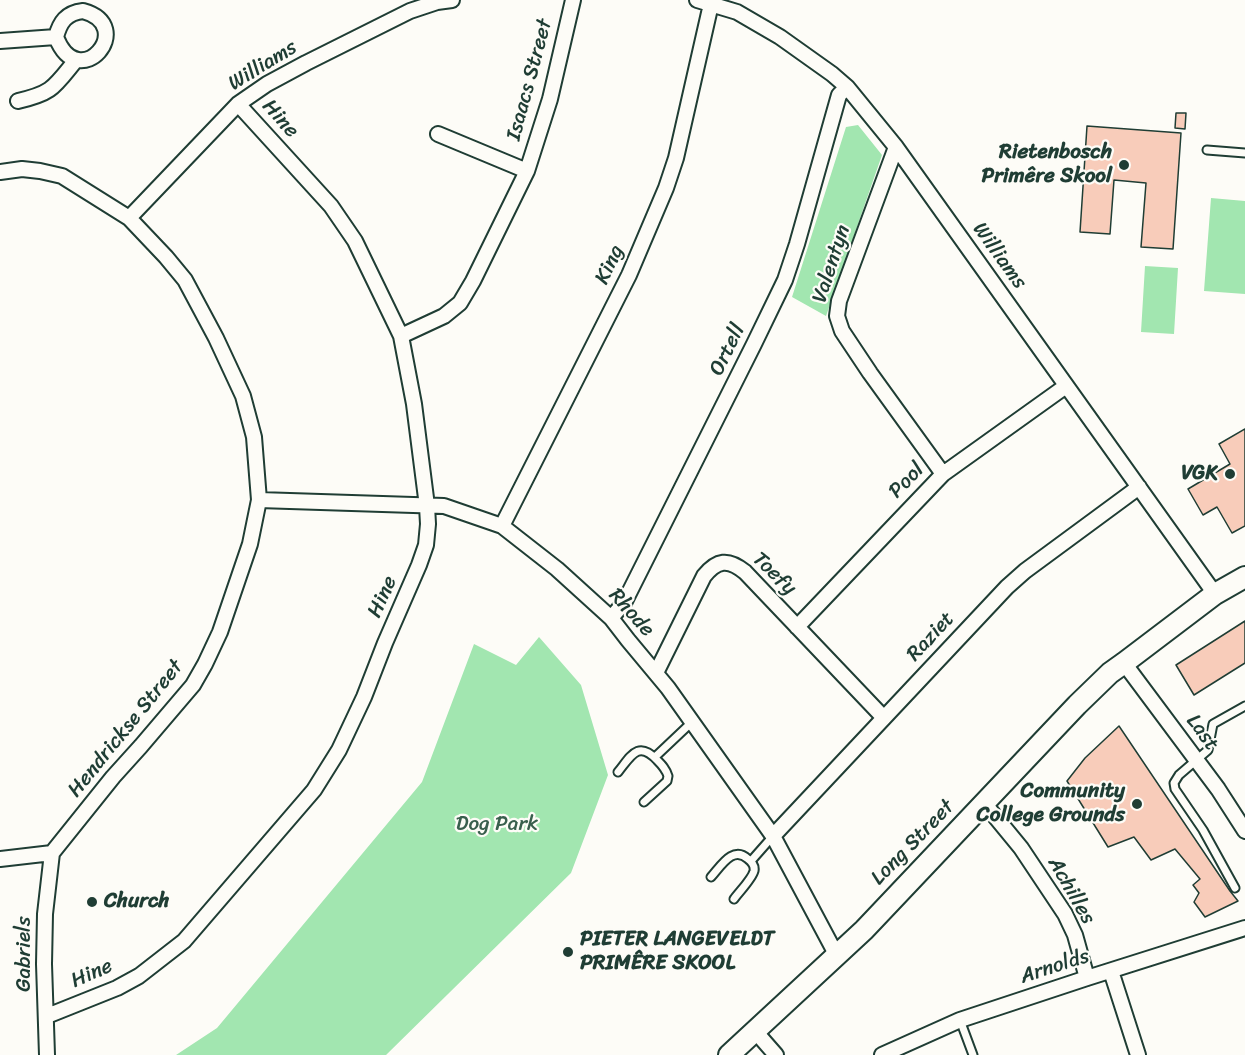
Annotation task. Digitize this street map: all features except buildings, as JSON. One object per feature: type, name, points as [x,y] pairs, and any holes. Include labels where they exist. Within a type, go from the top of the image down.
[{"type":"street","name":"Williams","points":[[129,218],[238,104],[277,79],[382,24],[410,11],[437,2],[452,0]]},
{"type":"street","name":"Isaacs Street","points":[[401,336],[444,315],[460,303],[495,239],[527,171],[539,135],[550,99],[573,0]]},
{"type":"street","name":"Williams","points":[[697,0],[737,12],[780,37],[847,87],[896,147],[1215,594]]},
{"type":"street","name":"King","points":[[502,526],[629,275],[666,188],[676,158],[711,4]]},
{"type":"street","points":[[83,11],[91,13],[103,24],[106,39],[98,54],[92,58],[76,60],[68,57],[62,51],[56,37],[62,21],[68,15],[83,11]]},
{"type":"street","points":[[0,41],[56,37]]},
{"type":"street","points":[[18,101],[40,95],[53,87],[76,60]]},
{"type":"street","name":"Ortell","points":[[611,618],[624,603],[785,280],[839,95],[847,87]]},
{"type":"street","name":"Hine","points":[[47,1016],[117,988],[139,976],[184,941],[314,790],[339,750],[364,697],[426,545],[427,506],[414,404],[401,336],[355,241],[343,222],[238,104]]},
{"type":"street","name":"Isaacs Street","points":[[438,134],[527,171]]},
{"type":"street","name":"Valentyn","points":[[896,147],[839,301],[838,323],[870,373],[943,474]]},
{"type":"street","name":"Hendrickse Street","points":[[0,172],[21,169],[63,176],[129,218],[185,280],[243,396],[254,437],[260,501],[250,544],[220,632],[193,686],[112,777],[52,853]]},
{"type":"street","name":"Pool","points":[[797,627],[943,474],[1066,386]]},
{"type":"street","name":"Raziet","points":[[773,836],[1007,587],[1139,487]]},
{"type":"street","name":"Rhode","points":[[260,501],[444,506],[502,526],[557,569],[611,618],[656,673],[773,836],[837,956]]},
{"type":"street","name":"Toefy","points":[[656,673],[704,576],[712,567],[720,563],[730,563],[739,567],[884,718]]},
{"type":"street","name":"Long Street","points":[[729,1055],[864,930],[1110,673],[1215,594],[1245,577]]},
{"type":"street","name":"Last","points":[[1124,663],[1218,789],[1245,831]]},
{"type":"street","name":"Achilles","points":[[984,803],[1021,848],[1065,914],[1075,935],[1086,978]]},
{"type":"street","points":[[0,859],[52,853]]},
{"type":"street","name":"Gabriels","points":[[47,1055],[45,914],[52,853]]},
{"type":"street","name":"Arnolds","points":[[882,1055],[960,1020],[1245,928]]},
{"type":"street","points":[[1111,971],[1138,1055]]},
{"type":"street","points":[[755,1031],[776,1055]]},
{"type":"lane","points":[[1207,150],[1245,153]]},
{"type":"lane","points":[[1235,888],[1203,830],[1174,786],[1179,775],[1208,750],[1213,724],[1245,706]]},
{"type":"lane","points":[[655,757],[692,723]]},
{"type":"lane","points":[[618,772],[633,753],[639,750],[646,751],[655,757],[667,771],[667,781],[644,802]]},
{"type":"lane","points":[[751,861],[773,836]]},
{"type":"lane","points":[[711,877],[732,855],[743,854],[751,861],[754,873],[734,899]]},
{"type":"lane","points":[[960,1020],[973,1055]]},
{"type":"green space","points":[[858,125],[882,155],[826,316],[792,297],[846,127]]},
{"type":"green space","points":[[1211,198],[1245,201],[1245,294],[1204,291]]},
{"type":"green space","points":[[1145,266],[1178,268],[1174,334],[1141,332]]},
{"type":"green space","name":"Dog Park","points":[[539,637],[581,685],[608,775],[571,873],[386,1055],[176,1055],[217,1028],[422,782],[474,644],[516,665]]},
{"type":"place","name":"Rietenbosch Primêre Skool","points":[[1124,165]]},
{"type":"place","name":"VGK","points":[[1230,474]]},
{"type":"place","name":"Community College Grounds","points":[[1137,804]]},
{"type":"place","name":"Church","points":[[92,902]]},
{"type":"place","name":"PIETER LANGEVELDT PRIMÊRE SKOOL","points":[[568,952]]}]
